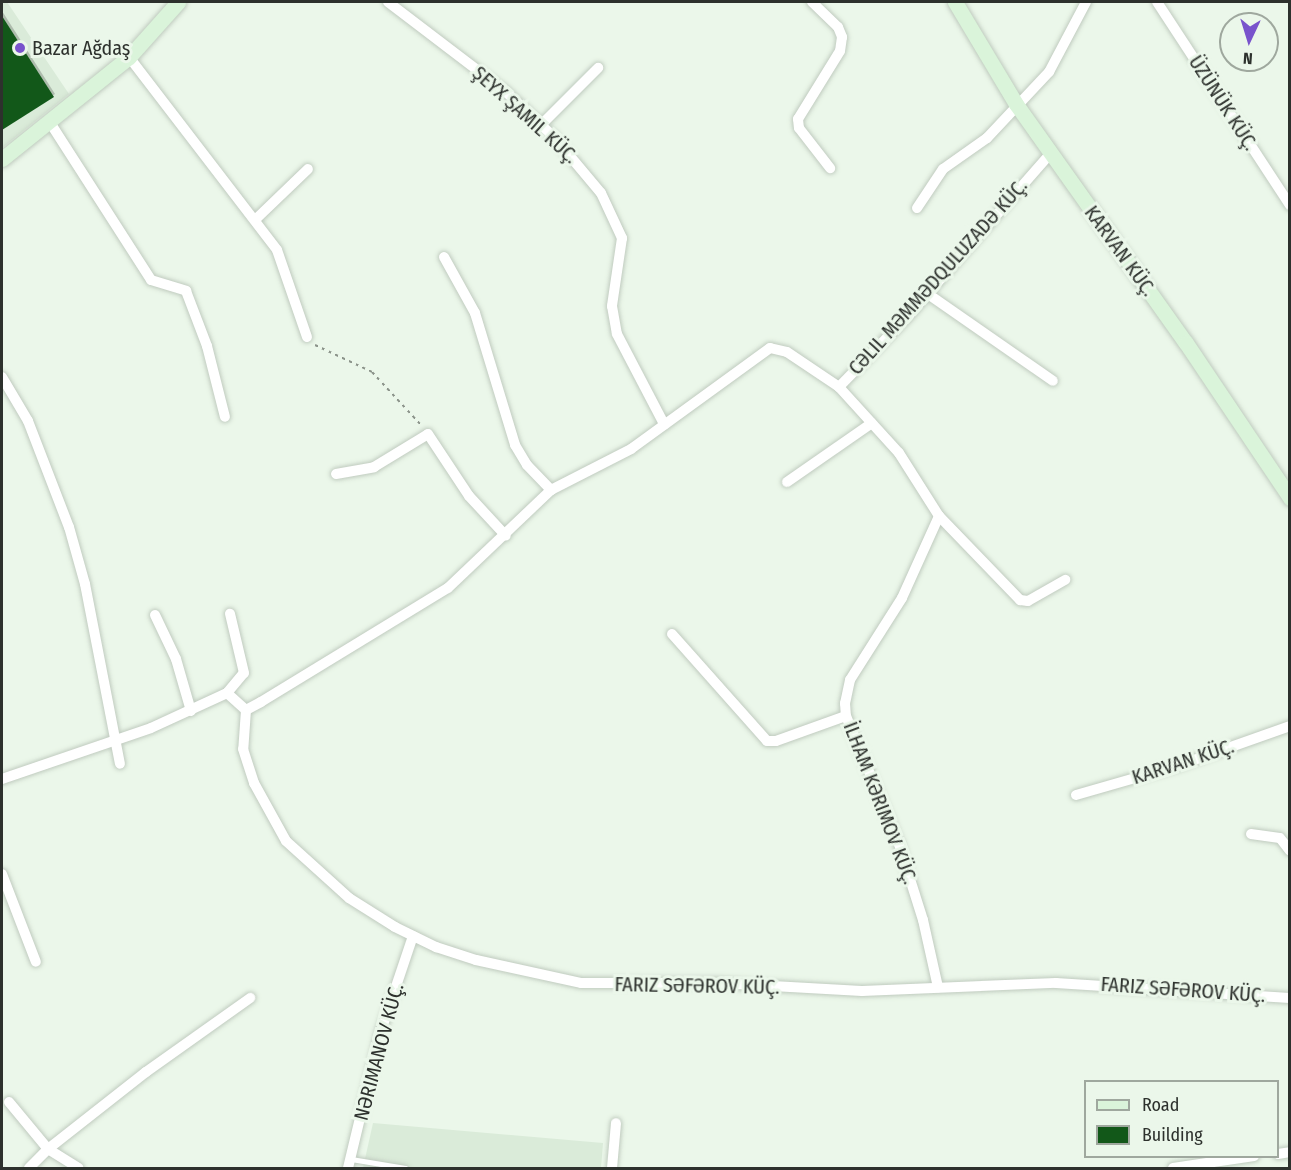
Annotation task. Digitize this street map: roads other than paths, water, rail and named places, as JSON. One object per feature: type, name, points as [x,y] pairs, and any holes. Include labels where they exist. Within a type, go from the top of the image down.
[{"type":"street","points":[[2,159],[129,57],[178,2]]},
{"type":"street","name":"ŞEYX ŞAMIL KÜÇ.","points":[[388,2],[506,92],[585,170],[620,227],[622,252],[613,319],[664,424]]},
{"type":"street","points":[[812,2],[838,27],[842,37],[840,51],[798,119],[799,128],[830,168]]},
{"type":"street","name":"KARVAN KÜÇ.","points":[[955,2],[1016,104],[1186,343],[1290,498]]},
{"type":"street","points":[[917,208],[943,169],[978,146],[1054,64],[1086,2]]},
{"type":"street","name":"ÜZÜNÜK KÜÇ.","points":[[1157,2],[1290,205]]},
{"type":"street","points":[[129,57],[256,219],[277,250],[307,337]]},
{"type":"street","points":[[541,125],[598,68]]},
{"type":"street","points":[[49,121],[151,280],[186,291],[207,346],[225,417]]},
{"type":"street","name":"CƏLIL MƏMMƏDQULUZADƏ KÜÇ.","points":[[246,710],[448,588],[506,536],[551,490],[608,464],[770,348],[787,352],[839,387],[928,294],[1050,154]]},
{"type":"street","points":[[256,219],[308,169]]},
{"type":"street","points":[[444,257],[475,313],[515,445],[527,465],[551,490]]},
{"type":"street","points":[[928,294],[1053,381]]},
{"type":"street","points":[[2,377],[28,420],[69,527],[85,584],[120,764]]},
{"type":"street","points":[[839,387],[921,483],[939,516],[1020,600],[1028,601],[1065,580]]},
{"type":"street","points":[[787,482],[872,423]]},
{"type":"street","points":[[336,474],[374,468],[428,434],[470,496],[506,536]]},
{"type":"street","name":"İLHAM KƏRIMOV KÜÇ.","points":[[938,987],[923,920],[900,844],[846,716],[846,692],[850,680],[902,598],[939,516]]},
{"type":"street","points":[[2,779],[191,711],[227,693],[244,674],[230,614]]},
{"type":"street","points":[[155,615],[176,659],[191,711]]},
{"type":"street","points":[[672,634],[767,741],[776,741],[846,716]]},
{"type":"street","points":[[227,693],[246,710]]},
{"type":"street","name":"FARIZ SƏFƏROV KÜÇ.","points":[[246,710],[243,749],[258,793],[286,841],[349,898],[413,936],[476,960],[581,983],[719,983],[861,991],[1056,982],[1290,998]]},
{"type":"street","name":"KARVAN KÜÇ.","points":[[1076,795],[1177,766],[1290,726]]},
{"type":"street","points":[[1251,834],[1280,838],[1290,851]]},
{"type":"street","points":[[2,874],[36,962]]},
{"type":"street","name":"NƏRIMANOV KÜÇ.","points":[[350,1164],[381,1031],[413,936]]},
{"type":"street","points":[[29,1168],[48,1149],[146,1072],[249,998]]},
{"type":"street","points":[[9,1102],[48,1149],[79,1168]]},
{"type":"street","points":[[612,1168],[616,1123]]},
{"type":"street","points":[[1173,1168],[1240,1158]]},
{"type":"lane","points":[[350,1164],[405,1168]]},
{"type":"place","name":"Bazar Ağdaş","points":[[20,48]]}]
